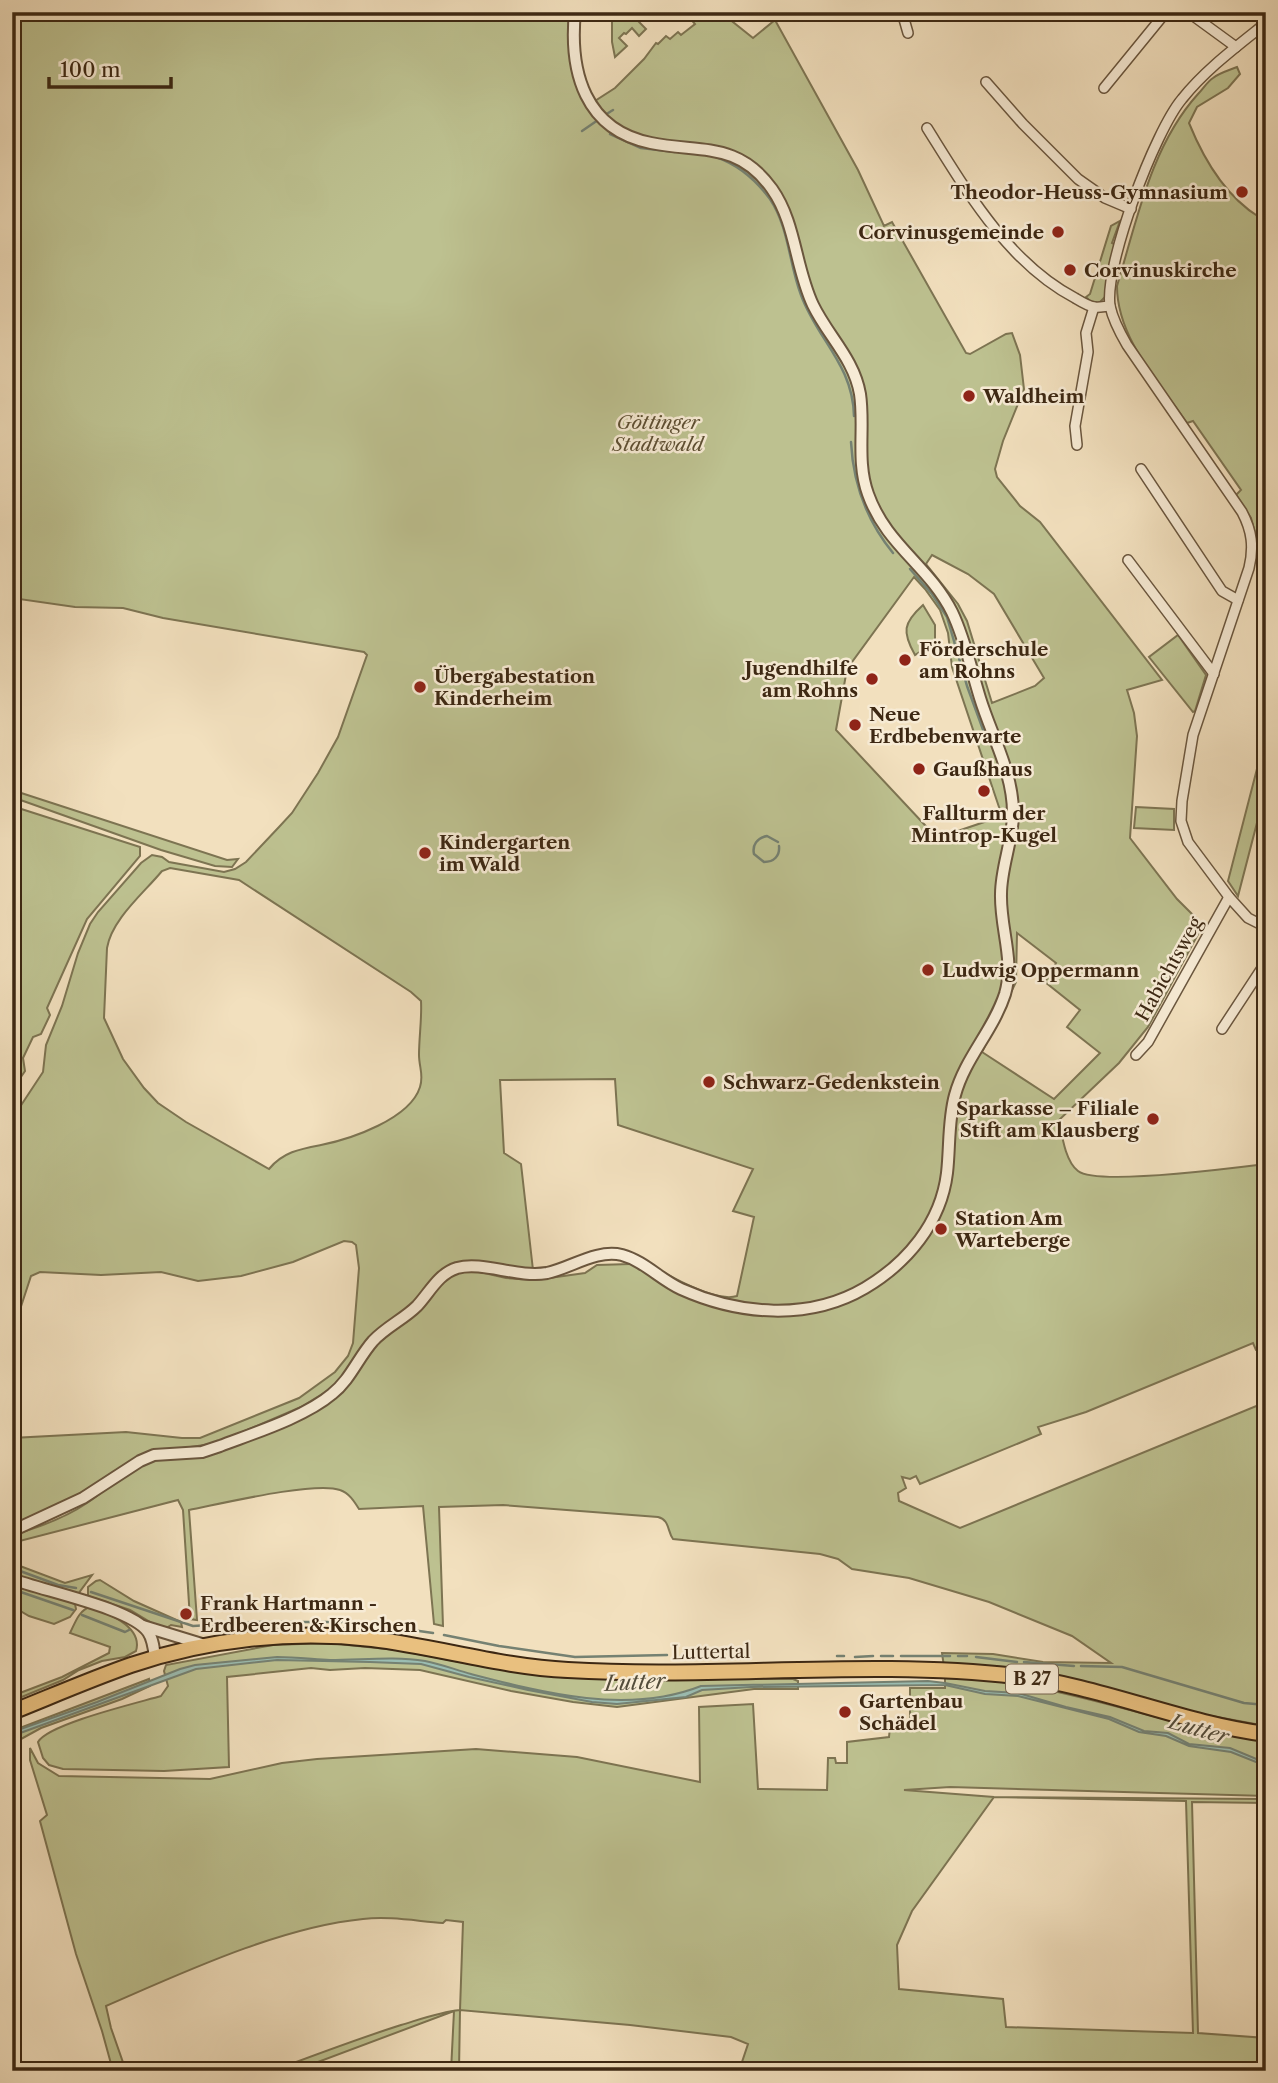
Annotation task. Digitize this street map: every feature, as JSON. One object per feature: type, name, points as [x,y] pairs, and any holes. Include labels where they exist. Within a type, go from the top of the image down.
[{"type":"main road","name":"Luttertal","points":[[155,1658],[207,1646],[275,1636],[316,1636],[398,1643],[531,1667],[566,1670],[971,1672],[1045,1681],[1211,1725],[1266,1734]]},
{"type":"main road","name":"B 27","points":[[12,1712],[105,1674],[155,1658]]},
{"type":"street","points":[[12,1531],[83,1498],[140,1461],[154,1455],[220,1447],[325,1400],[350,1375],[373,1342],[414,1309],[437,1281],[454,1269],[474,1267],[512,1273],[544,1273],[601,1255],[621,1255],[679,1288],[708,1299],[759,1310],[800,1310],[844,1298],[880,1278],[908,1254],[927,1231],[936,1214],[946,1182],[951,1117],[957,1088],[963,1069],[1003,1002],[1007,985],[1008,952],[1001,900],[1013,815],[1010,782],[982,706],[955,618],[940,591],[888,533],[869,497],[860,454],[860,396],[853,370],[810,299],[790,224],[776,194],[750,165],[728,153],[643,142],[604,121],[588,100],[578,73],[574,45],[575,12]]},
{"type":"street","points":[[902,12],[908,33]]},
{"type":"street","points":[[1104,88],[1166,12]]},
{"type":"street","points":[[1188,12],[1236,47]]},
{"type":"street","points":[[1266,23],[1200,77],[1180,101],[1152,151],[1131,209],[1110,288],[1110,306],[1118,330],[1246,520],[1252,543],[1252,556],[1193,735],[1181,821],[1188,842],[1229,897],[1248,918],[1266,927]]},
{"type":"street","points":[[986,82],[1023,124],[1079,179],[1105,198],[1131,209]]},
{"type":"street","points":[[927,128],[967,191],[1039,275],[1062,292],[1094,307],[1110,306]]},
{"type":"street","points":[[1077,445],[1076,426],[1088,352],[1086,333],[1094,307]]},
{"type":"street","points":[[1141,469],[1222,591],[1238,600]]},
{"type":"street","points":[[1128,560],[1214,674]]},
{"type":"street","name":"Habichtsweg","points":[[1136,1055],[1149,1042],[1229,897]]},
{"type":"street","points":[[1222,1029],[1266,962]]},
{"type":"street","points":[[12,1579],[112,1609],[139,1624],[207,1646]]},
{"type":"street","points":[[139,1624],[151,1637],[155,1658]]},
{"type":"green space","name":"Göttinger Stadtwald","points":[[12,12],[570,12],[568,37],[571,60],[587,106],[615,88],[656,43],[666,36],[670,39],[678,32],[681,35],[695,24],[690,18],[686,18],[692,12],[729,12],[728,18],[753,38],[775,20],[858,170],[884,226],[892,222],[966,353],[970,354],[1012,333],[1020,355],[1024,389],[1003,441],[995,469],[997,477],[1020,506],[1040,522],[1162,680],[1127,690],[1137,736],[1130,838],[1177,899],[1203,925],[1148,1027],[1119,1063],[1059,1120],[1067,1154],[1078,1171],[1111,1177],[1167,1175],[1266,1164],[1266,1354],[1256,1350],[1253,1343],[1086,1412],[1038,1427],[1041,1434],[920,1484],[916,1476],[910,1479],[902,1477],[906,1488],[898,1493],[899,1501],[960,1528],[1266,1402],[1266,1726],[1190,1712],[1042,1673],[944,1667],[942,1653],[993,1654],[1043,1662],[1111,1663],[1072,1636],[989,1602],[909,1578],[852,1569],[838,1559],[820,1554],[673,1539],[666,1523],[658,1517],[503,1505],[439,1507],[443,1626],[434,1624],[423,1506],[359,1509],[349,1495],[340,1490],[310,1488],[189,1510],[197,1620],[190,1619],[183,1510],[178,1500],[12,1543],[12,1535],[70,1513],[139,1466],[159,1459],[223,1449],[329,1402],[348,1384],[378,1343],[417,1312],[451,1275],[471,1270],[506,1278],[535,1280],[585,1273],[597,1265],[630,1264],[631,1253],[699,1290],[713,1295],[737,1296],[754,1217],[733,1211],[753,1169],[618,1125],[615,1079],[500,1080],[504,1153],[521,1164],[533,1270],[478,1262],[461,1262],[444,1269],[412,1304],[375,1334],[337,1385],[301,1407],[219,1442],[143,1455],[71,1499],[12,1525],[12,1438],[126,1432],[200,1438],[299,1398],[335,1372],[348,1356],[353,1343],[359,1268],[356,1245],[344,1241],[293,1262],[241,1276],[198,1281],[161,1272],[101,1275],[40,1272],[31,1276],[12,1334],[12,1119],[43,1072],[46,1045],[62,1006],[78,953],[98,912],[141,863],[152,855],[169,862],[224,872],[246,862],[292,813],[318,773],[338,737],[367,655],[364,652],[163,618],[123,608],[75,607],[12,598]],"holes":[[[932,555],[968,574],[994,594],[1044,678],[1035,686],[992,703],[967,621],[958,604],[926,564]],[[914,577],[940,610],[948,633],[952,667],[1002,816],[937,838],[836,730],[847,669]],[[170,868],[239,880],[421,1001],[421,1083],[405,1109],[363,1132],[292,1152],[269,1169],[158,1103],[123,1059],[104,1018],[107,948],[110,937],[129,907],[162,871]],[[1017,933],[1056,963],[1045,982],[1080,1010],[1067,1027],[1100,1053],[1054,1099],[982,1052],[1016,982]]]},
{"type":"green space","points":[[612,12],[633,12],[640,16],[637,20],[646,29],[639,36],[632,28],[624,33],[619,38],[627,46],[615,57],[612,42]]},
{"type":"green space","points":[[1237,67],[1240,74],[1228,88],[1197,107],[1189,123],[1201,150],[1226,188],[1259,217],[1266,214],[1266,551],[1258,544],[1251,518],[1236,495],[1241,490],[1193,421],[1187,423],[1142,359],[1124,324],[1117,286],[1147,185],[1168,137],[1182,114],[1209,81]]},
{"type":"green space","points":[[1120,221],[1112,243],[1116,245],[1110,261],[1106,296],[1099,303],[1091,302],[1086,297],[1090,294],[1111,226]]},
{"type":"green space","points":[[923,605],[935,625],[935,642],[915,655],[908,640],[907,628],[911,617]]},
{"type":"green space","points":[[1178,635],[1206,675],[1193,712],[1149,657]]},
{"type":"green space","points":[[1266,734],[1266,788],[1238,896],[1228,881]]},
{"type":"green space","points":[[12,790],[227,860],[238,859],[232,867],[215,866],[161,850],[12,797]]},
{"type":"green space","points":[[12,806],[140,847],[140,856],[87,919],[47,1008],[50,1015],[41,1034],[33,1037],[23,1058],[25,1071],[12,1090]]},
{"type":"green space","points":[[1136,807],[1174,809],[1174,830],[1134,828]]},
{"type":"green space","points":[[12,1563],[65,1583],[92,1575],[78,1594],[12,1574]]},
{"type":"green space","points":[[100,1580],[134,1601],[181,1622],[182,1627],[171,1625],[165,1629],[160,1628],[130,1610],[88,1596],[88,1587]]},
{"type":"green space","points":[[12,1583],[71,1602],[76,1609],[70,1617],[54,1624],[29,1616],[12,1606]]},
{"type":"green space","points":[[90,1607],[114,1617],[129,1628],[137,1642],[136,1651],[125,1657],[102,1661],[79,1670],[63,1680],[12,1701],[12,1696],[62,1677],[109,1653],[110,1647],[70,1633],[80,1614]]},
{"type":"green space","points":[[328,1643],[397,1650],[486,1667],[568,1678],[793,1679],[798,1681],[798,1689],[754,1689],[617,1707],[511,1691],[420,1670],[311,1668],[227,1677],[229,1767],[164,1771],[63,1769],[49,1765],[43,1758],[38,1742],[58,1728],[161,1696],[168,1686],[164,1671],[166,1665],[273,1645]]},
{"type":"green space","points":[[945,1678],[1027,1686],[1185,1724],[1266,1740],[1266,1796],[950,1787],[904,1790],[994,1797],[1266,1799],[1266,1803],[1192,1802],[1198,2033],[1266,2038],[1266,2071],[739,2071],[748,2044],[731,2037],[460,2010],[463,1922],[373,1918],[331,1924],[265,1941],[106,2006],[126,2071],[113,2071],[76,1954],[40,1821],[47,1815],[30,1760],[30,1748],[38,1763],[59,1776],[210,1779],[282,1763],[317,1759],[476,1749],[577,1757],[700,1782],[699,1707],[753,1704],[758,1789],[827,1790],[828,1758],[835,1758],[836,1763],[847,1763],[847,1742],[889,1737],[890,1727],[910,1727],[910,1688],[945,1688]],"holes":[[[994,1797],[1186,1801],[1193,2033],[1006,2027],[1003,1999],[899,1989],[897,1945],[912,1911]]]},
{"type":"green space","points":[[149,1679],[150,1686],[41,1728],[12,1744],[12,1731]]},
{"type":"green space","points":[[460,2010],[459,2071],[451,2071],[454,2011],[294,2071],[272,2071],[385,2030],[453,2011]]},
{"type":"water","points":[[277,1657],[425,1661],[527,1688],[615,1700],[673,1695],[701,1686],[928,1681],[985,1691],[1018,1693],[1110,1717],[1144,1731],[1168,1733],[1189,1744],[1230,1748],[1266,1763],[1266,1766],[1231,1752],[1189,1746],[1166,1736],[1139,1732],[1109,1719],[1018,1696],[985,1694],[945,1685],[751,1687],[702,1690],[686,1697],[617,1704],[528,1690],[421,1664],[370,1662],[277,1660],[196,1669],[12,1736],[12,1732],[180,1669],[195,1665]]},
{"type":"waterway","points":[[605,115],[613,110]]},
{"type":"waterway","points":[[582,131],[598,120]]},
{"type":"waterway","points":[[610,134],[641,148],[675,152]]},
{"type":"waterway","points":[[716,157],[732,164],[753,179],[776,210],[801,295],[848,382],[854,416]]},
{"type":"waterway","points":[[851,442],[858,487],[863,501],[876,528],[893,553]]},
{"type":"waterway","points":[[910,569],[932,594],[947,617],[967,686],[985,735]]},
{"type":"waterway","points":[[778,842],[767,836],[760,838],[755,845],[754,854],[764,862],[771,861],[776,858],[779,846]]},
{"type":"waterway","points":[[1202,933],[1206,926]]},
{"type":"waterway","points":[[12,1568],[58,1585],[76,1588]]},
{"type":"waterway","points":[[15,1590],[73,1610]]},
{"type":"waterway","points":[[91,1592],[193,1626],[260,1622],[357,1622],[433,1633]]},
{"type":"waterway","points":[[82,1615],[125,1632],[129,1630]]},
{"type":"waterway","points":[[444,1635],[575,1657],[667,1655]]},
{"type":"waterway","points":[[837,1656],[844,1656]]},
{"type":"waterway","points":[[855,1657],[873,1656]]},
{"type":"waterway","points":[[881,1656],[893,1656]]},
{"type":"waterway","points":[[901,1656],[950,1656]]},
{"type":"waterway","points":[[958,1656],[967,1656]]},
{"type":"waterway","points":[[976,1657],[1017,1662]]},
{"type":"waterway","points":[[1024,1662],[1074,1666]]},
{"type":"waterway","points":[[1081,1666],[1122,1667],[1244,1703],[1266,1705]]},
{"type":"place","name":"Theodor-Heuss-Gymnasium","points":[[1242,192]]},
{"type":"place","name":"Corvinusgemeinde","points":[[1058,232]]},
{"type":"place","name":"Corvinuskirche","points":[[1070,270]]},
{"type":"place","name":"Waldheim","points":[[969,396]]},
{"type":"place","name":"Förderschule am Rohns","points":[[905,660]]},
{"type":"place","name":"Jugendhilfe am Rohns","points":[[872,679]]},
{"type":"place","name":"Übergabestation Kinderheim","points":[[420,687]]},
{"type":"place","name":"Neue Erdbebenwarte","points":[[855,725]]},
{"type":"place","name":"Gaußhaus","points":[[919,769]]},
{"type":"place","name":"Fallturm der Mintrop-Kugel","points":[[984,791]]},
{"type":"place","name":"Kindergarten im Wald","points":[[425,853]]},
{"type":"place","name":"Ludwig Oppermann","points":[[928,970]]},
{"type":"place","name":"Schwarz-Gedenkstein","points":[[709,1082]]},
{"type":"place","name":"Sparkasse – Filiale Stift am Klausberg","points":[[1153,1119]]},
{"type":"place","name":"Station Am Warteberge","points":[[941,1229]]},
{"type":"place","name":"Frank Hartmann - Erdbeeren & Kirschen","points":[[186,1614]]},
{"type":"place","name":"Gartenbau Schädel","points":[[845,1712]]},
{"type":"water label","name":"Lutter","points":[[635,1682]]},
{"type":"water label","name":"Lutter","points":[[1199,1729]]}]
